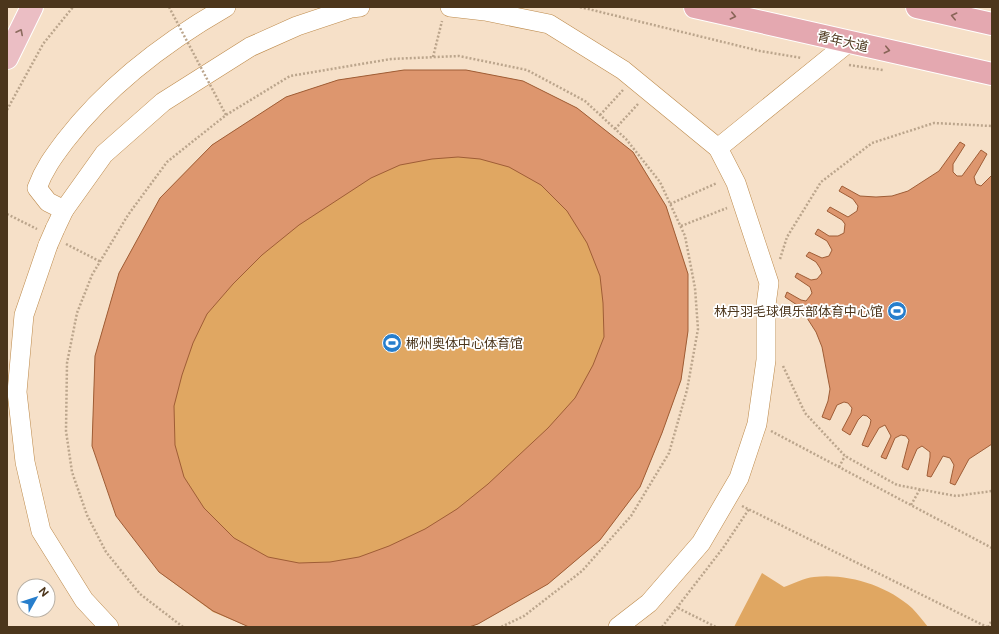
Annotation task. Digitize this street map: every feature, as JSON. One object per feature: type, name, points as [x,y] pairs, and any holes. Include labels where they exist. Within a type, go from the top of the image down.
[{"type":"highway","name":"青年大道","points":[[695,7],[992,74]]},
{"type":"highway","points":[[917,7],[992,24]]},
{"type":"main road","points":[[7,58],[32,7]]},
{"type":"street","points":[[64,210],[48,202],[36,188],[43,170],[84,116],[136,66],[226,7]]},
{"type":"street","points":[[109,627],[84,600],[41,531],[25,462],[17,392],[24,315],[52,237],[64,210],[104,154],[163,102],[250,47],[297,26],[351,8],[360,7]]},
{"type":"street","points":[[446,14],[485,11],[549,24],[623,70],[718,148],[733,176],[769,283],[766,305],[766,360],[757,424],[739,478],[701,542],[649,603],[618,627]]},
{"type":"street","points":[[718,148],[849,42]]},
{"type":"path","points":[[7,110],[43,44],[73,7]]},
{"type":"path","points":[[169,7],[226,114]]},
{"type":"path","points":[[580,7],[760,51],[884,71]]},
{"type":"path","points":[[433,57],[446,14]]},
{"type":"path","points":[[184,627],[140,594],[106,552],[87,515],[72,472],[66,432],[67,363],[77,313],[92,275],[128,215],[167,162],[226,114],[290,76],[391,59],[459,56],[528,70],[585,101],[626,139],[660,182],[686,236],[695,288],[698,329],[688,390],[669,453],[631,516],[582,571],[524,616],[501,627]]},
{"type":"path","points":[[600,115],[633,78]]},
{"type":"path","points":[[615,129],[649,92]]},
{"type":"path","points":[[780,260],[786,237],[821,182],[872,143],[934,123],[992,126]]},
{"type":"path","points":[[670,204],[733,176]]},
{"type":"path","points":[[681,226],[742,201]]},
{"type":"path","points":[[780,359],[805,413],[845,456],[897,485],[956,496],[992,491]]},
{"type":"path","points":[[757,424],[992,548]]},
{"type":"path","points":[[839,467],[845,456]]},
{"type":"path","points":[[911,505],[920,489]]},
{"type":"path","points":[[727,498],[988,627],[992,620]]},
{"type":"path","points":[[662,627],[723,548],[749,509]]},
{"type":"path","points":[[678,608],[716,627]]},
{"type":"shaded area","name":"郴州奥体中心体育馆","points":[[404,70],[466,70],[523,81],[577,108],[633,152],[666,206],[688,274],[688,331],[681,380],[662,433],[640,487],[600,540],[548,584],[478,624],[469,627],[249,627],[213,612],[159,572],[92,446],[95,356],[119,273],[160,198],[212,145],[286,97],[338,80]]},
{"type":"shaded area","points":[[762,573],[784,587],[806,579],[826,576],[866,582],[891,593],[902,600],[912,608],[928,627],[734,627]]},
{"type":"building","points":[[404,70],[466,70],[523,81],[577,108],[633,152],[666,206],[688,274],[688,331],[681,380],[662,433],[640,487],[600,540],[548,584],[478,624],[469,627],[249,627],[213,611],[159,572],[116,516],[92,446],[95,356],[119,273],[160,198],[212,145],[286,97],[338,80]],"holes":[[[458,157],[480,159],[509,167],[541,185],[567,211],[587,243],[600,276],[603,303],[604,337],[593,365],[575,398],[548,428],[488,484],[457,509],[425,529],[389,546],[359,557],[330,562],[299,563],[268,557],[234,538],[204,508],[184,477],[175,445],[174,406],[182,375],[193,343],[207,314],[233,284],[262,255],[299,225],[371,178],[400,165],[432,159]]]},
{"type":"building","name":"林丹羽毛球俱乐部体育中心馆","points":[[960,142],[965,145],[953,164],[953,172],[957,176],[962,176],[981,150],[987,154],[974,177],[976,184],[981,186],[992,175],[992,444],[969,459],[955,485],[950,483],[954,465],[950,458],[943,456],[931,477],[927,476],[930,452],[922,446],[917,449],[908,470],[902,467],[909,440],[906,436],[901,435],[895,438],[886,459],[881,457],[891,436],[885,425],[879,428],[868,447],[862,445],[871,420],[867,416],[863,415],[858,420],[850,435],[842,430],[851,413],[852,408],[848,403],[844,402],[837,405],[830,420],[822,417],[828,401],[830,389],[822,347],[816,332],[800,307],[785,297],[787,292],[801,300],[806,301],[812,293],[810,287],[795,277],[797,273],[811,280],[817,279],[822,273],[816,262],[806,256],[809,252],[822,258],[829,256],[832,250],[827,241],[815,234],[818,229],[829,236],[838,236],[844,233],[845,224],[842,220],[827,211],[830,207],[848,217],[857,211],[858,206],[853,199],[839,191],[842,186],[860,196],[892,196],[908,191],[939,171]]},
{"type":"place","name":"林丹羽毛球俱乐部体育中心馆","points":[[897,311]]},
{"type":"place","name":"郴州奥体中心体育馆","points":[[392,343]]}]
